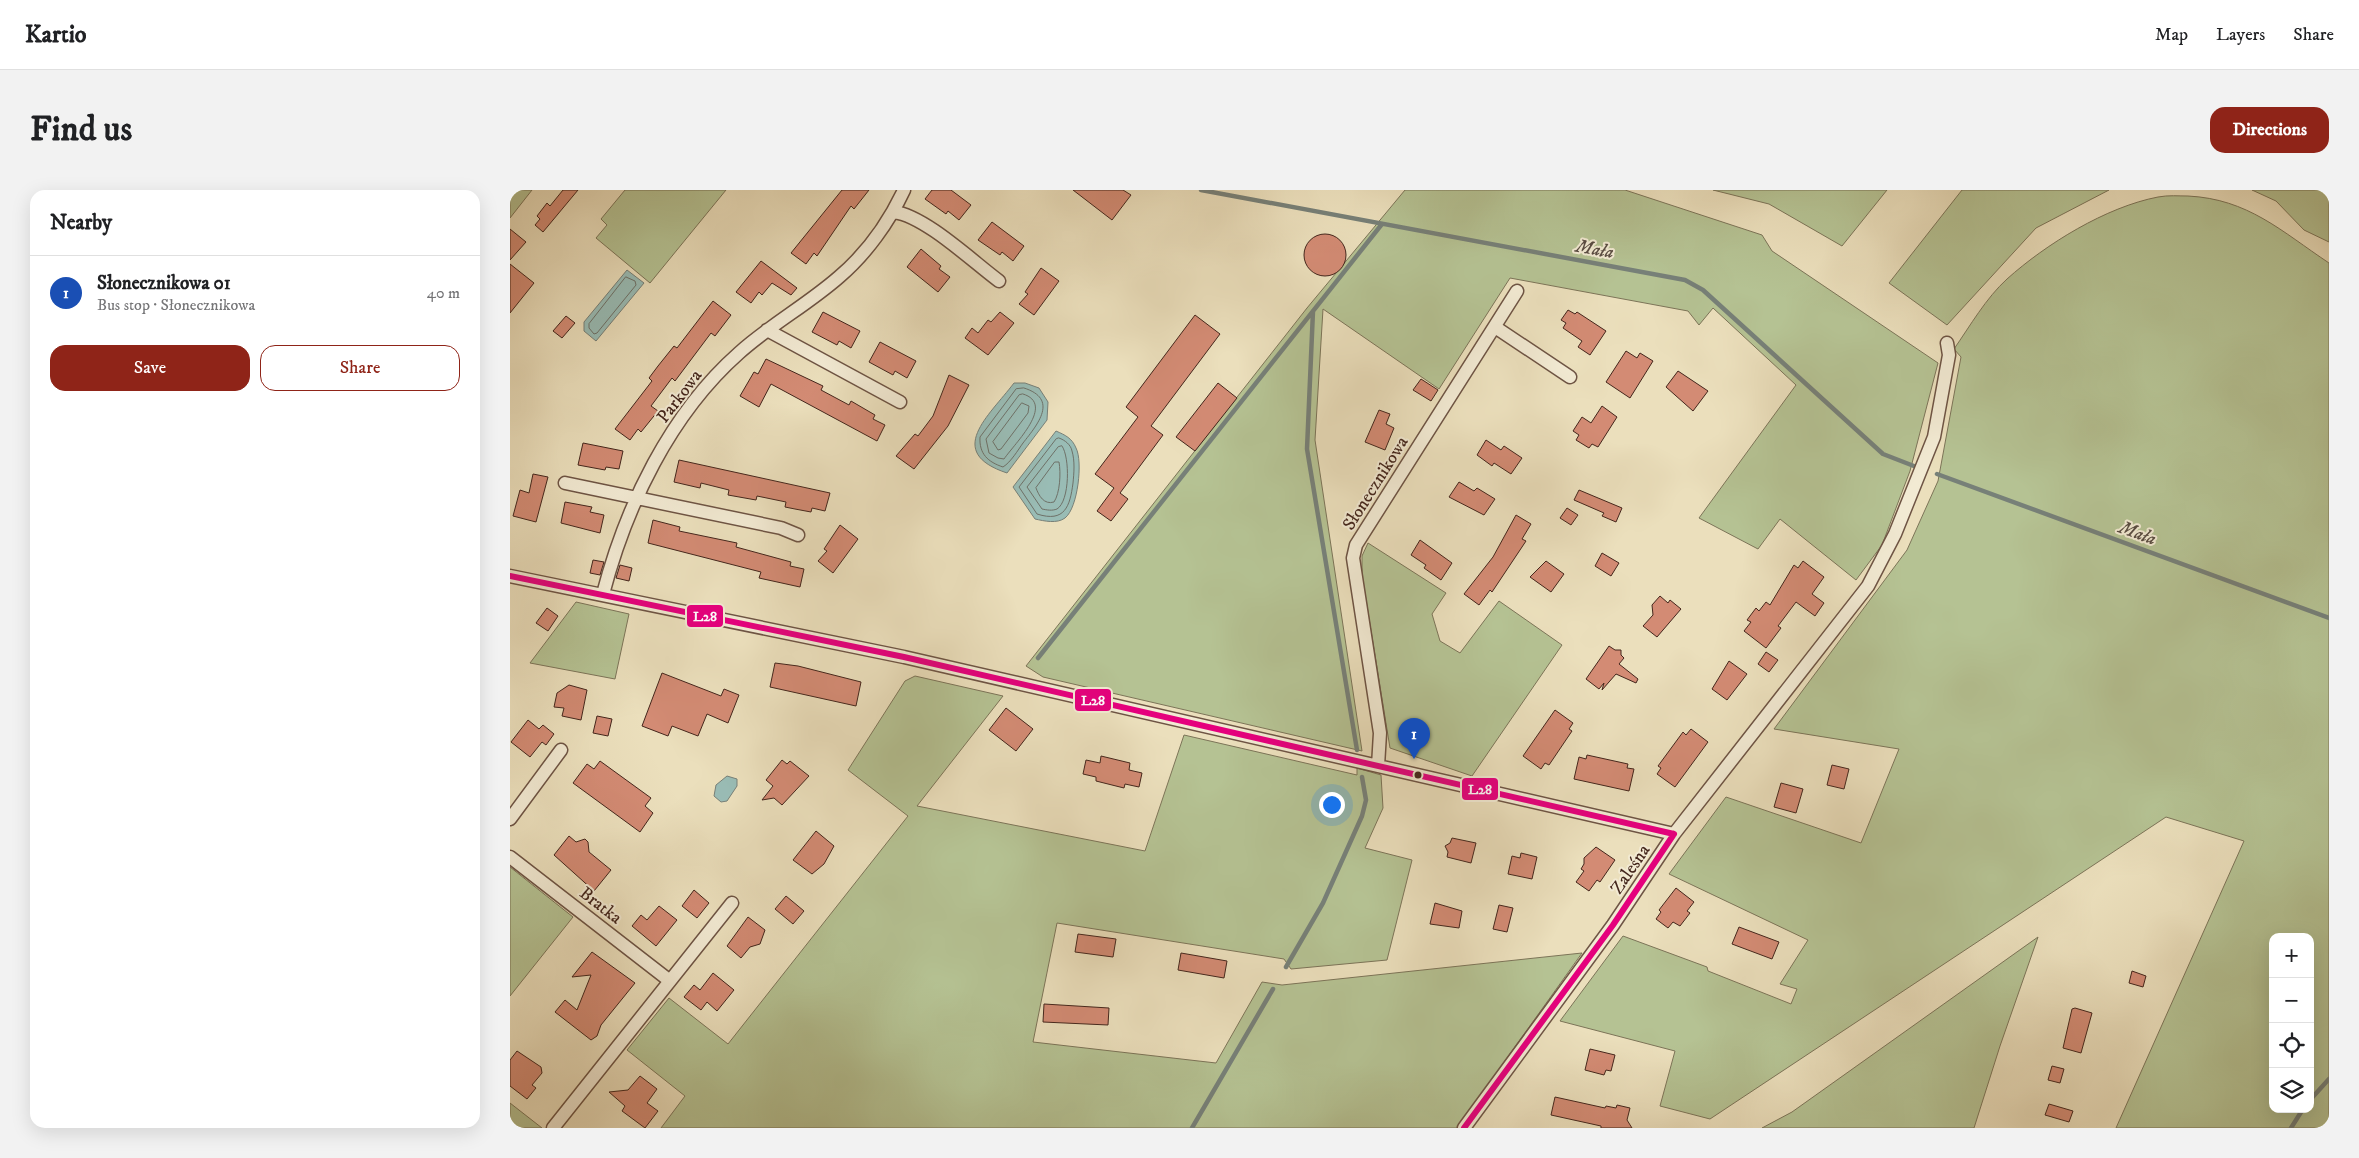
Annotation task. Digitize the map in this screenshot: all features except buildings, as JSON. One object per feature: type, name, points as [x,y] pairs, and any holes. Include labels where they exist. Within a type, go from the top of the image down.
[{"type":"street","name":"Parkowa","points":[[604,594],[617,545],[638,496],[672,434],[698,396],[722,368],[767,330],[839,277],[873,240],[894,212],[904,190]]},
{"type":"street","points":[[894,212],[906,214],[921,222],[999,281]]},
{"type":"street","name":"Słonecznikowa","points":[[1378,766],[1380,733],[1353,558],[1356,545],[1517,291]]},
{"type":"street","points":[[1495,327],[1570,377]]},
{"type":"street","points":[[767,330],[900,402]]},
{"type":"street","name":"Zaleśna","points":[[1464,1128],[1613,925],[1674,834],[1868,586],[1895,534],[1934,438],[1949,356],[1947,343]]},
{"type":"street","points":[[565,483],[638,496],[781,528],[798,535]]},
{"type":"street","points":[[510,576],[904,657],[1674,834]]},
{"type":"street","points":[[510,819],[561,750]]},
{"type":"street","name":"Bratka","points":[[510,857],[670,981]]},
{"type":"street","points":[[553,1128],[732,902]]},
{"type":"green space","points":[[510,190],[532,190],[510,218]]},
{"type":"green space","points":[[625,190],[726,190],[650,283],[596,238],[607,225],[601,219]]},
{"type":"green space","points":[[1405,190],[1625,190],[1762,235],[1772,251],[1938,363],[1910,471],[1882,545],[1856,580],[1780,519],[1758,549],[1699,518],[1796,385],[1713,308],[1699,325],[1688,311],[1510,278],[1439,389],[1323,309],[1315,440],[1362,751],[1043,677],[1026,666],[1307,308]]},
{"type":"green space","points":[[1713,190],[1887,190],[1842,246],[1769,204]]},
{"type":"green space","points":[[1962,190],[2109,190],[2036,228],[1947,325],[1889,283]]},
{"type":"green space","points":[[2252,190],[2329,190],[2329,242],[2304,230],[2276,201]]},
{"type":"green space","points":[[2162,196],[2209,198],[2246,210],[2279,229],[2329,263],[2329,1128],[2116,1128],[2244,841],[2166,817],[1710,1119],[1660,1106],[1675,1051],[1560,1021],[1623,936],[1707,967],[1708,971],[1791,1004],[1797,989],[1780,984],[1808,940],[1669,874],[1726,797],[1861,843],[1899,749],[1774,729],[1907,550],[1938,481],[1961,357],[1954,349],[1979,312],[1999,287],[2058,240],[2118,209]]},
{"type":"green space","points":[[1368,543],[1446,593],[1432,614],[1440,641],[1460,653],[1499,601],[1562,645],[1472,776],[1390,748],[1362,575],[1362,556]]},
{"type":"green space","points":[[576,602],[629,614],[615,679],[530,663]]},
{"type":"green space","points":[[915,676],[1003,696],[917,806],[1145,851],[1184,735],[1357,775],[1357,768],[1381,775],[1383,808],[1365,848],[1412,860],[1387,960],[1291,969],[1284,959],[1057,923],[1033,1042],[1216,1063],[1262,982],[1282,985],[1582,953],[1457,1128],[661,1128],[685,1096],[627,1050],[669,998],[728,1044],[908,816],[848,770],[905,681]]},
{"type":"green space","points":[[510,867],[573,917],[510,996]]},
{"type":"green space","points":[[2038,937],[1974,1128],[1762,1128],[1792,1112]]},
{"type":"green space","points":[[510,1103],[542,1128],[510,1128]]},
{"type":"water","points":[[627,270],[644,283],[596,341],[584,331],[584,322]]},
{"type":"water","points":[[1014,383],[1025,383],[1039,388],[1048,402],[1047,420],[1007,473],[988,464],[978,455],[975,444],[977,432],[984,420]]},
{"type":"water","points":[[1056,431],[1068,437],[1074,445],[1078,454],[1079,473],[1076,495],[1069,513],[1062,520],[1050,522],[1035,519],[1013,487]]},
{"type":"water","points":[[727,776],[737,779],[737,786],[727,801],[721,802],[714,796],[716,785]]},
{"type":"waterway","name":"Mała","points":[[1201,190],[1685,280],[1703,290],[1883,454],[1919,468]]},
{"type":"waterway","points":[[1038,658],[1382,224]]},
{"type":"waterway","points":[[1313,311],[1307,449],[1357,750]]},
{"type":"waterway","name":"Mała","points":[[1937,474],[2329,618]]},
{"type":"waterway","points":[[1286,967],[1323,903],[1362,816],[1366,800],[1362,777]]},
{"type":"waterway","points":[[1192,1128],[1273,989]]},
{"type":"waterway","points":[[2314,1096],[2329,1079]]},
{"type":"waterway","points":[[2291,1128],[2300,1113]]},
{"type":"transit line","name":"L28","points":[[510,576],[904,657],[1674,834]]},
{"type":"transit line","name":"L28","points":[[1464,1128],[1613,925],[1674,834]]},
{"type":"place","name":"Słonecznikowa 01","points":[[1414,759]]}]
